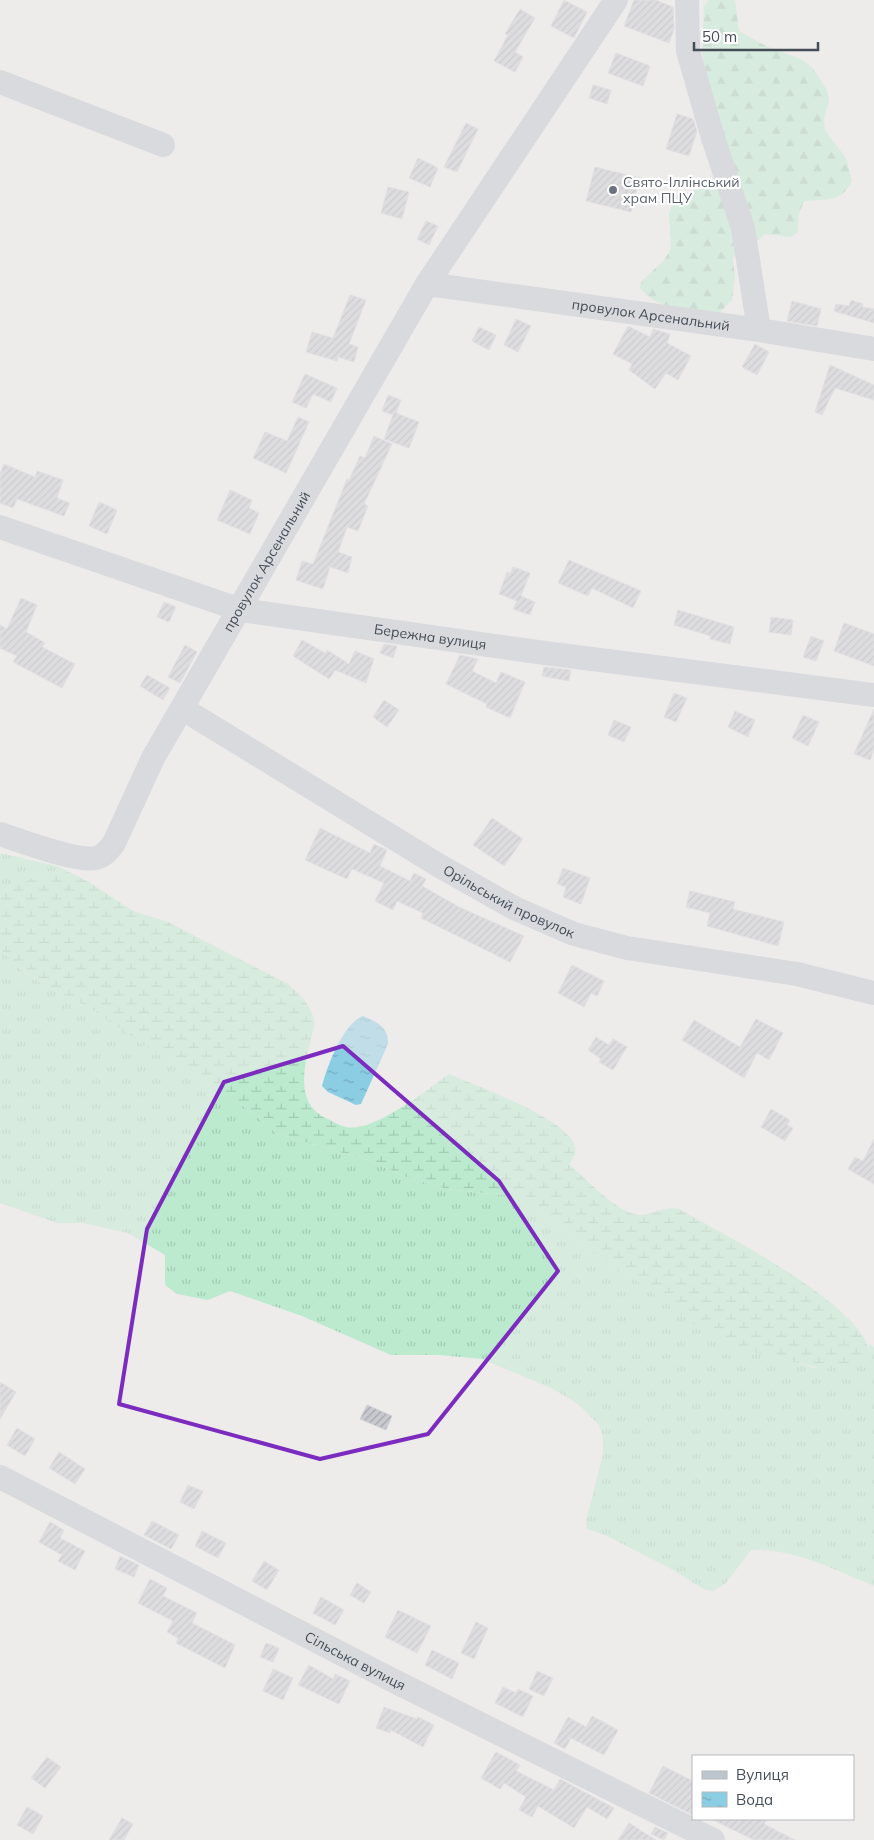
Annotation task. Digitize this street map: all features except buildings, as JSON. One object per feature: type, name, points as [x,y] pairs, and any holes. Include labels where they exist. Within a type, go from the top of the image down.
[{"type":"street","name":"провулок Арсенальний","points":[[0,834],[82,858],[97,858],[107,852],[114,843],[153,758],[241,610],[427,284],[616,0]]},
{"type":"street","points":[[687,0],[688,51],[712,138],[743,228],[759,330]]},
{"type":"street","points":[[0,82],[163,145]]},
{"type":"street","name":"провулок Арсенальний","points":[[427,284],[759,330],[874,349]]},
{"type":"street","name":"Бережна вулиця","points":[[0,527],[241,610],[545,652],[874,694]]},
{"type":"street","name":"Орільський провулок","points":[[183,709],[438,865],[514,908],[574,934],[627,948],[797,974],[874,993]]},
{"type":"street","name":"Сільська вулиця","points":[[0,1478],[392,1680],[713,1840]]},
{"type":"highlighted area","points":[[343,1046],[499,1181],[558,1271],[428,1434],[320,1459],[119,1404],[147,1229],[224,1082]]},
{"type":"green space","points":[[709,0],[735,0],[739,31],[766,46],[803,60],[813,68],[827,90],[829,101],[824,118],[825,130],[846,158],[852,181],[848,188],[838,196],[826,200],[804,201],[799,214],[798,232],[791,237],[765,234],[752,246],[736,253],[733,259],[735,277],[732,300],[719,313],[687,310],[666,305],[647,296],[640,288],[641,282],[664,260],[671,249],[669,214],[675,196],[698,189],[724,190],[702,52],[704,6]]},
{"type":"green space","points":[[0,853],[57,866],[69,872],[30,879],[0,891]]},
{"type":"green space","points":[[69,872],[89,882],[133,911],[168,922],[288,984],[297,992],[308,1005],[314,1020],[304,1081],[309,1103],[321,1115],[346,1127],[370,1124],[399,1109],[449,1074],[520,1104],[557,1125],[569,1136],[575,1147],[575,1152],[569,1164],[618,1206],[626,1211],[640,1215],[673,1208],[679,1209],[757,1253],[820,1294],[845,1315],[863,1336],[869,1354],[862,1360],[844,1367],[824,1369],[736,1348],[696,1326],[634,1279],[599,1258],[566,1230],[510,1196],[447,1189],[406,1177],[368,1160],[277,1134],[245,1107],[236,1103],[175,1061],[153,1051],[90,1008],[51,989],[24,972],[0,949],[0,891],[30,879]]},
{"type":"green space","points":[[0,949],[24,972],[51,989],[90,1008],[153,1051],[175,1061],[236,1103],[245,1107],[277,1134],[368,1160],[406,1177],[447,1189],[510,1196],[566,1230],[599,1258],[778,1357],[814,1368],[869,1354],[869,1344],[874,1347],[874,1586],[799,1556],[767,1550],[751,1550],[726,1583],[714,1591],[705,1590],[673,1570],[607,1536],[587,1529],[586,1521],[603,1454],[603,1438],[599,1425],[578,1404],[553,1389],[482,1359],[439,1355],[391,1355],[302,1316],[230,1291],[208,1300],[177,1294],[165,1285],[165,1255],[128,1233],[82,1223],[57,1223],[0,1203]]},
{"type":"water","points":[[363,1016],[384,1029],[388,1038],[388,1044],[361,1104],[356,1105],[328,1092],[322,1086],[337,1046],[349,1027]]},
{"type":"place","name":"Свято-Іллінський храм ПЦУ","points":[[613,190]]}]
